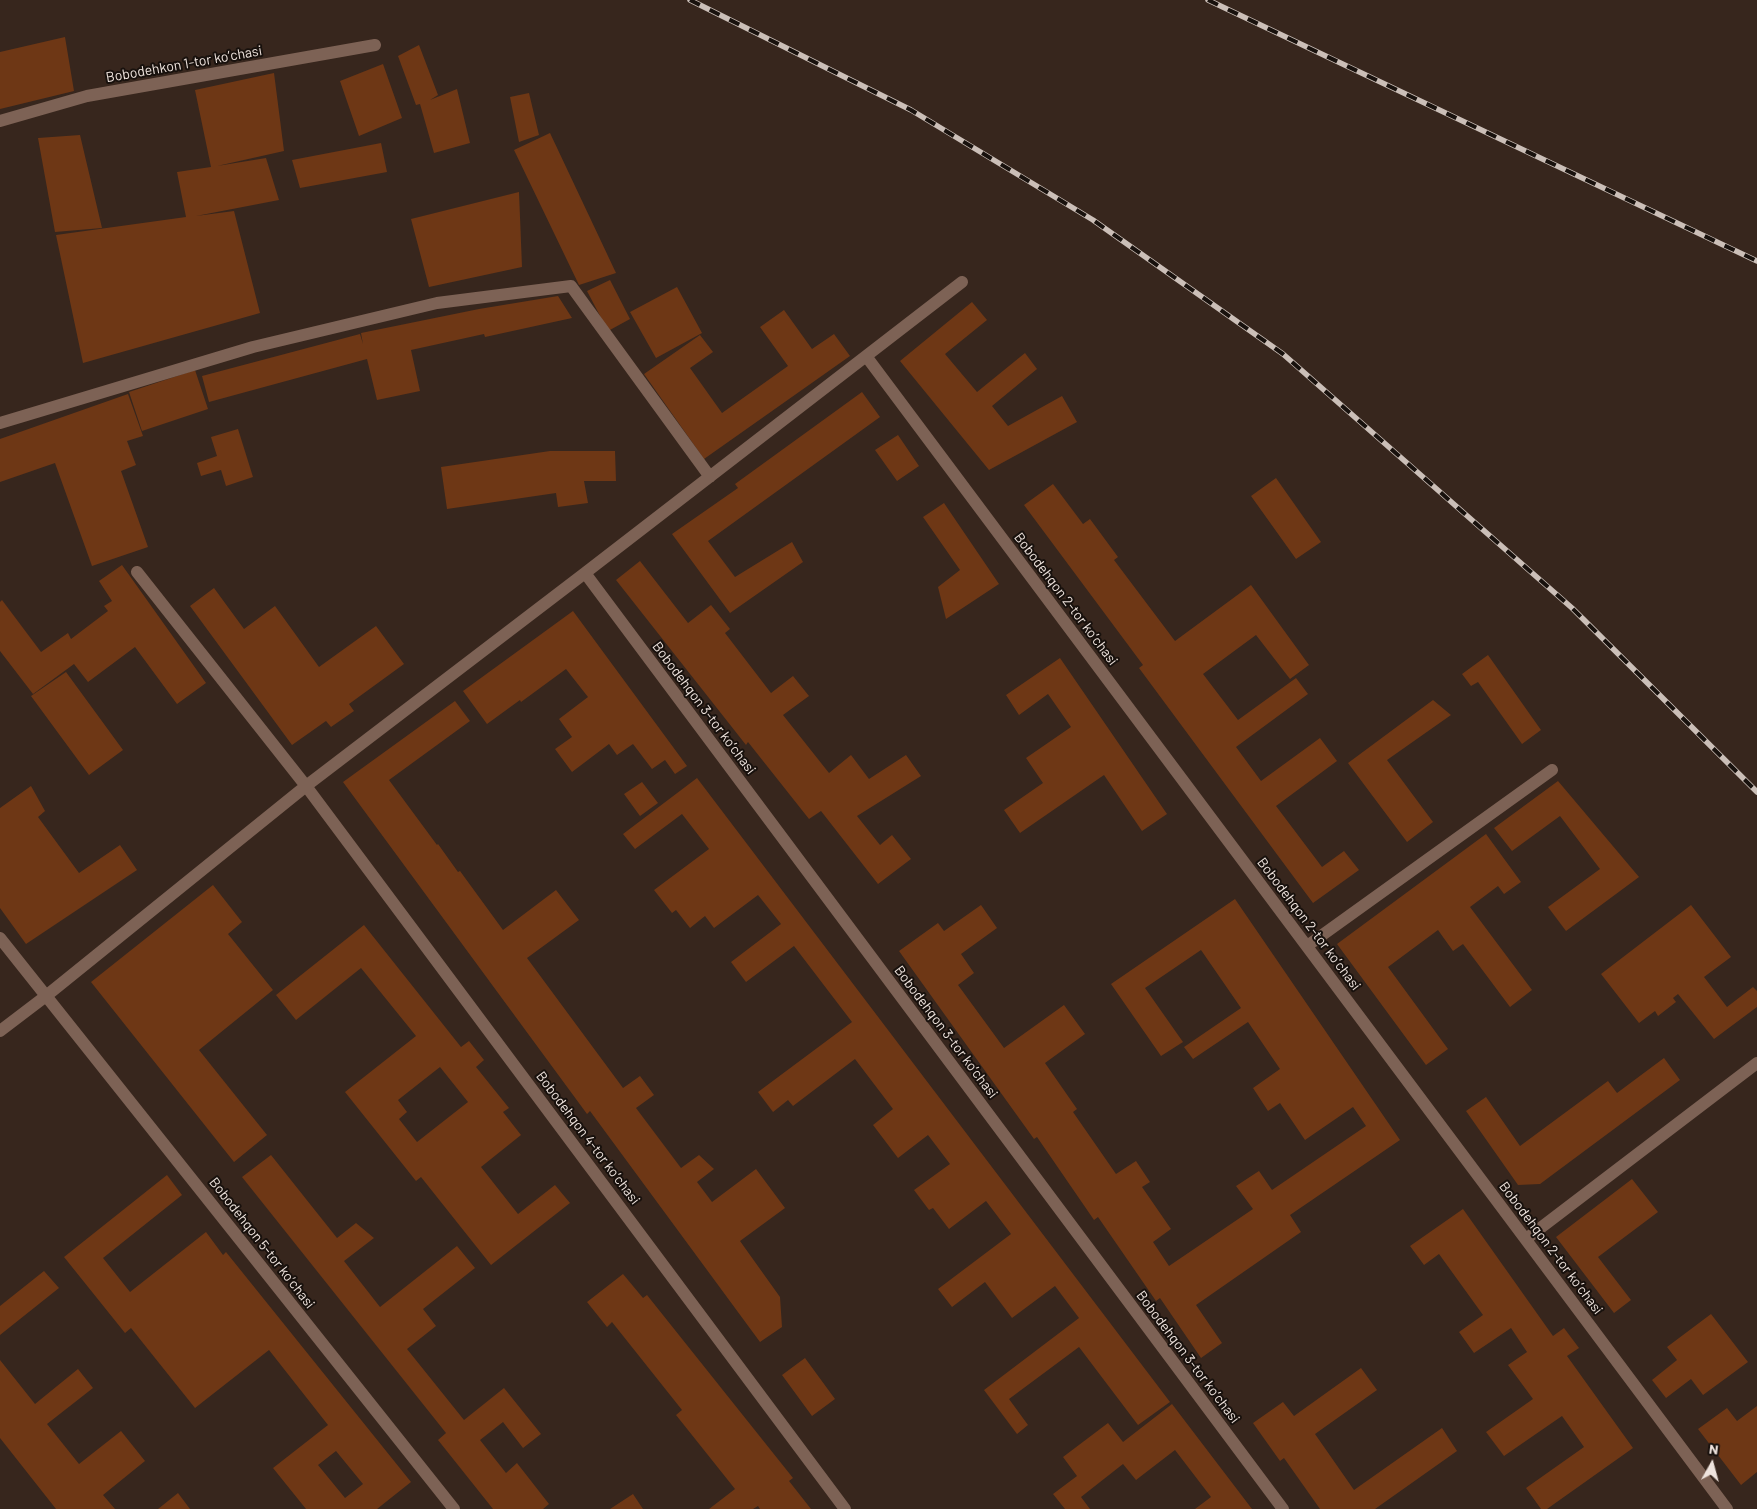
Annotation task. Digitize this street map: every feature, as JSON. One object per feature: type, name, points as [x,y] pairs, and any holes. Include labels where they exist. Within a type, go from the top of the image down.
[{"type":"street","name":"Bobodehkon 1-tor koʼchasi","points":[[0,121],[87,96],[375,45]]},
{"type":"street","points":[[0,1031],[306,786],[962,282]]},
{"type":"street","points":[[0,422],[263,344],[437,304],[571,286],[710,477]]},
{"type":"street","name":"Bobodehqon 2-tor koʼchasi","points":[[866,356],[1728,1509]]},
{"type":"street","name":"Bobodehqon 4-tor koʼchasi","points":[[137,572],[306,786],[845,1509]]},
{"type":"street","name":"Bobodehqon 3-tor koʼchasi","points":[[585,573],[1283,1509]]},
{"type":"street","points":[[1307,946],[1552,770]]},
{"type":"street","name":"Bobodehqon 5-tor koʼchasi","points":[[0,938],[454,1509]]},
{"type":"street","points":[[1526,1239],[1757,1063]]},
{"type":"building","points":[[65,37],[74,91],[0,109],[0,52]]},
{"type":"building","points":[[419,45],[438,95],[430,100],[457,89],[470,143],[434,153],[420,104],[416,105],[398,56]]},
{"type":"building","points":[[383,64],[402,118],[359,136],[340,81]]},
{"type":"building","points":[[274,73],[284,151],[217,166],[266,158],[279,200],[196,216],[234,211],[260,313],[83,363],[56,235],[186,217],[177,172],[211,167],[195,90]]},
{"type":"building","points":[[529,93],[539,135],[519,142],[510,97]]},
{"type":"building","points":[[550,133],[616,273],[579,285],[514,150]]},
{"type":"building","points":[[80,135],[102,228],[55,232],[38,138]]},
{"type":"building","points":[[381,143],[387,172],[300,188],[292,160]]},
{"type":"building","points":[[519,192],[522,267],[429,287],[411,219]]},
{"type":"building","points":[[610,280],[630,319],[608,331],[587,291]]},
{"type":"building","points":[[677,287],[702,333],[656,358],[630,312]]},
{"type":"building","points":[[558,296],[572,318],[485,337],[484,334],[411,350],[420,391],[377,400],[367,359],[209,402],[202,376],[360,334],[363,344],[361,333],[479,309]]},
{"type":"building","points":[[972,302],[987,320],[945,354],[977,392],[1025,353],[1037,369],[992,406],[1008,426],[1062,396],[1077,422],[989,470],[900,361]]},
{"type":"building","points":[[784,310],[812,349],[834,334],[850,356],[704,459],[644,374],[700,335],[713,352],[690,368],[722,413],[788,366],[760,327]]},
{"type":"building","points":[[195,370],[208,409],[142,431],[129,392]]},
{"type":"building","points":[[862,392],[880,417],[708,541],[735,577],[792,542],[803,562],[730,613],[672,534],[738,488],[735,484]]},
{"type":"building","points":[[128,394],[143,436],[127,441],[136,465],[121,471],[148,547],[92,566],[55,463],[0,482],[0,439]]},
{"type":"building","points":[[238,429],[253,477],[226,486],[221,470],[201,476],[197,463],[217,456],[211,437]]},
{"type":"building","points":[[898,435],[919,466],[897,481],[875,450]]},
{"type":"building","points":[[550,451],[615,451],[616,481],[584,481],[588,503],[558,507],[556,493],[447,509],[441,467]]},
{"type":"building","points":[[1276,478],[1321,542],[1296,559],[1251,496]]},
{"type":"building","points":[[1053,484],[1083,524],[1090,519],[1118,557],[1114,560],[1175,641],[1251,585],[1309,665],[1290,679],[1256,635],[1203,674],[1238,720],[1296,678],[1308,694],[1236,747],[1261,781],[1320,738],[1337,761],[1276,806],[1322,867],[1344,851],[1359,870],[1313,903],[1139,668],[1143,665],[1024,505]]},
{"type":"building","points":[[944,503],[999,584],[946,619],[938,587],[960,570],[923,517]]},
{"type":"building","points":[[640,561],[688,623],[711,605],[730,629],[725,633],[771,693],[793,676],[809,696],[783,715],[829,773],[851,755],[869,779],[906,755],[921,776],[857,816],[880,845],[892,835],[911,859],[878,884],[821,811],[809,819],[748,742],[746,745],[616,580]]},
{"type":"building","points":[[122,565],[206,683],[177,704],[135,647],[88,682],[74,664],[33,694],[0,651],[0,602],[2,600],[41,652],[68,633],[71,639],[108,611],[104,606],[112,601],[99,581]]},
{"type":"building","points":[[214,588],[244,629],[275,606],[319,667],[376,626],[404,664],[349,704],[354,711],[331,727],[326,721],[292,745],[190,606]]},
{"type":"building","points":[[573,611],[687,766],[675,774],[665,760],[652,769],[633,744],[617,755],[609,744],[572,772],[555,749],[572,737],[559,719],[588,697],[566,669],[487,724],[463,691]]},
{"type":"building","points":[[1488,655],[1541,730],[1522,744],[1478,682],[1471,686],[1462,674]]},
{"type":"building","points":[[1060,658],[1167,814],[1142,831],[1104,775],[1020,833],[1004,810],[1043,783],[1026,758],[1071,727],[1048,694],[1019,715],[1006,695]]},
{"type":"building","points":[[66,672],[123,750],[89,775],[31,696]]},
{"type":"building","points":[[1433,700],[1451,715],[1387,760],[1433,822],[1407,842],[1348,763]]},
{"type":"building","points":[[455,701],[470,721],[389,780],[503,930],[556,890],[579,920],[527,958],[623,1088],[640,1076],[654,1095],[636,1108],[681,1168],[699,1155],[714,1169],[697,1182],[712,1202],[756,1169],[785,1208],[740,1241],[780,1297],[782,1327],[760,1342],[590,1111],[587,1114],[343,782]]},
{"type":"building","points":[[697,778],[1170,1402],[1138,1425],[1079,1347],[1009,1399],[1028,1425],[1017,1434],[984,1390],[1079,1318],[1055,1286],[1012,1318],[985,1282],[952,1307],[938,1289],[1011,1234],[986,1201],[949,1229],[933,1208],[929,1210],[914,1190],[950,1164],[928,1135],[898,1158],[873,1125],[893,1109],[855,1059],[793,1106],[788,1100],[773,1112],[758,1092],[852,1022],[794,946],[746,982],[731,962],[781,924],[758,895],[714,928],[705,916],[690,928],[676,910],[672,913],[654,890],[709,849],[682,814],[635,849],[623,834]]},
{"type":"building","points":[[1558,781],[1639,877],[1566,931],[1548,907],[1600,869],[1560,816],[1512,851],[1494,828]]},
{"type":"building","points":[[642,782],[658,803],[640,816],[624,794]]},
{"type":"building","points":[[31,786],[45,811],[38,817],[79,873],[120,845],[137,870],[26,944],[0,908],[0,808]]},
{"type":"building","points":[[1486,834],[1521,882],[1504,894],[1498,886],[1470,907],[1532,990],[1510,1007],[1463,944],[1453,951],[1438,930],[1388,967],[1448,1049],[1426,1065],[1337,944]]},
{"type":"building","points":[[213,885],[242,922],[228,934],[273,990],[199,1050],[267,1135],[234,1162],[91,982]]},
{"type":"building","points":[[1235,899],[1400,1140],[1290,1215],[1301,1232],[1196,1305],[1222,1343],[1201,1358],[1160,1298],[1156,1301],[1098,1217],[1094,1220],[1037,1137],[1034,1139],[899,951],[938,923],[944,931],[981,905],[997,928],[961,954],[974,973],[958,985],[1004,1048],[1064,1005],[1085,1034],[1045,1063],[1077,1109],[1073,1112],[1116,1174],[1136,1161],[1150,1182],[1142,1187],[1171,1229],[1153,1242],[1169,1266],[1253,1209],[1236,1186],[1259,1171],[1272,1190],[1366,1126],[1353,1107],[1305,1140],[1280,1103],[1268,1111],[1253,1088],[1280,1069],[1248,1022],[1193,1059],[1184,1047],[1241,1008],[1201,950],[1145,988],[1183,1042],[1161,1056],[1111,984]]},
{"type":"building","points":[[1691,905],[1731,957],[1704,977],[1727,1007],[1753,987],[1757,991],[1757,1007],[1714,1039],[1678,994],[1673,998],[1676,1002],[1658,1016],[1655,1011],[1639,1023],[1601,974]]},
{"type":"building","points":[[364,925],[461,1047],[469,1041],[484,1060],[476,1067],[509,1108],[503,1112],[521,1135],[481,1167],[518,1214],[555,1185],[570,1203],[491,1265],[421,1177],[416,1181],[345,1092],[416,1036],[361,968],[296,1020],[276,995]],"holes":[[[440,1067],[468,1102],[417,1142],[399,1119],[407,1112],[398,1100]]]},
{"type":"building","points":[[1664,1058],[1680,1080],[1540,1184],[1518,1185],[1466,1111],[1486,1097],[1520,1146],[1608,1081],[1617,1093]]},
{"type":"building","points":[[271,1155],[337,1238],[356,1223],[374,1238],[344,1261],[380,1307],[457,1246],[475,1268],[423,1309],[436,1326],[407,1349],[464,1420],[504,1388],[541,1434],[523,1448],[503,1422],[480,1440],[506,1473],[517,1463],[549,1504],[543,1509],[493,1509],[438,1440],[446,1433],[242,1177]]},
{"type":"building","points":[[167,1175],[182,1195],[103,1258],[130,1292],[206,1232],[223,1255],[226,1252],[411,1482],[377,1509],[306,1509],[273,1468],[328,1425],[269,1350],[195,1408],[131,1328],[125,1333],[64,1257]],"holes":[[[336,1451],[363,1484],[345,1498],[318,1465]]]},
{"type":"building","points":[[1632,1179],[1658,1212],[1598,1257],[1631,1300],[1614,1313],[1556,1237]]},
{"type":"building","points":[[1463,1209],[1553,1336],[1564,1328],[1579,1348],[1567,1356],[1633,1448],[1547,1509],[1541,1509],[1526,1488],[1584,1447],[1562,1416],[1504,1456],[1486,1432],[1533,1399],[1508,1365],[1527,1352],[1511,1328],[1474,1353],[1459,1332],[1483,1315],[1439,1254],[1424,1265],[1410,1246]]},
{"type":"building","points":[[44,1271],[59,1288],[0,1335],[0,1306]]},
{"type":"building","points":[[623,1274],[643,1298],[647,1295],[793,1478],[789,1481],[811,1509],[760,1509],[758,1506],[753,1509],[709,1509],[735,1489],[676,1415],[682,1410],[612,1322],[607,1327],[587,1302]]},
{"type":"building","points":[[1711,1314],[1748,1362],[1703,1395],[1691,1379],[1666,1398],[1652,1380],[1677,1360],[1667,1347]]},
{"type":"building","points":[[805,1358],[835,1399],[812,1416],[782,1375]]},
{"type":"building","points":[[0,1360],[35,1404],[78,1369],[93,1388],[47,1424],[79,1464],[121,1431],[145,1461],[103,1495],[115,1509],[56,1509],[0,1438]]},
{"type":"building","points":[[1361,1368],[1377,1390],[1315,1434],[1354,1490],[1442,1428],[1457,1451],[1375,1509],[1320,1509],[1284,1458],[1280,1461],[1253,1423],[1283,1402],[1294,1416]]},
{"type":"building","points":[[1172,1404],[1252,1509],[1195,1509],[1211,1497],[1175,1450],[1136,1480],[1123,1464],[1081,1497],[1090,1509],[1065,1509],[1053,1494],[1077,1476],[1063,1457],[1108,1423],[1123,1442]]},
{"type":"building","points":[[1757,1406],[1757,1472],[1741,1485],[1698,1429],[1727,1408],[1737,1421]]},
{"type":"building","points":[[178,1493],[190,1509],[158,1509]]},
{"type":"building","points":[[633,1494],[643,1509],[610,1509]]},
{"type":"railway","points":[[690,0],[911,110],[1093,220],[1283,354],[1572,608],[1757,792]]},
{"type":"railway","points":[[1208,0],[1757,261]]}]
